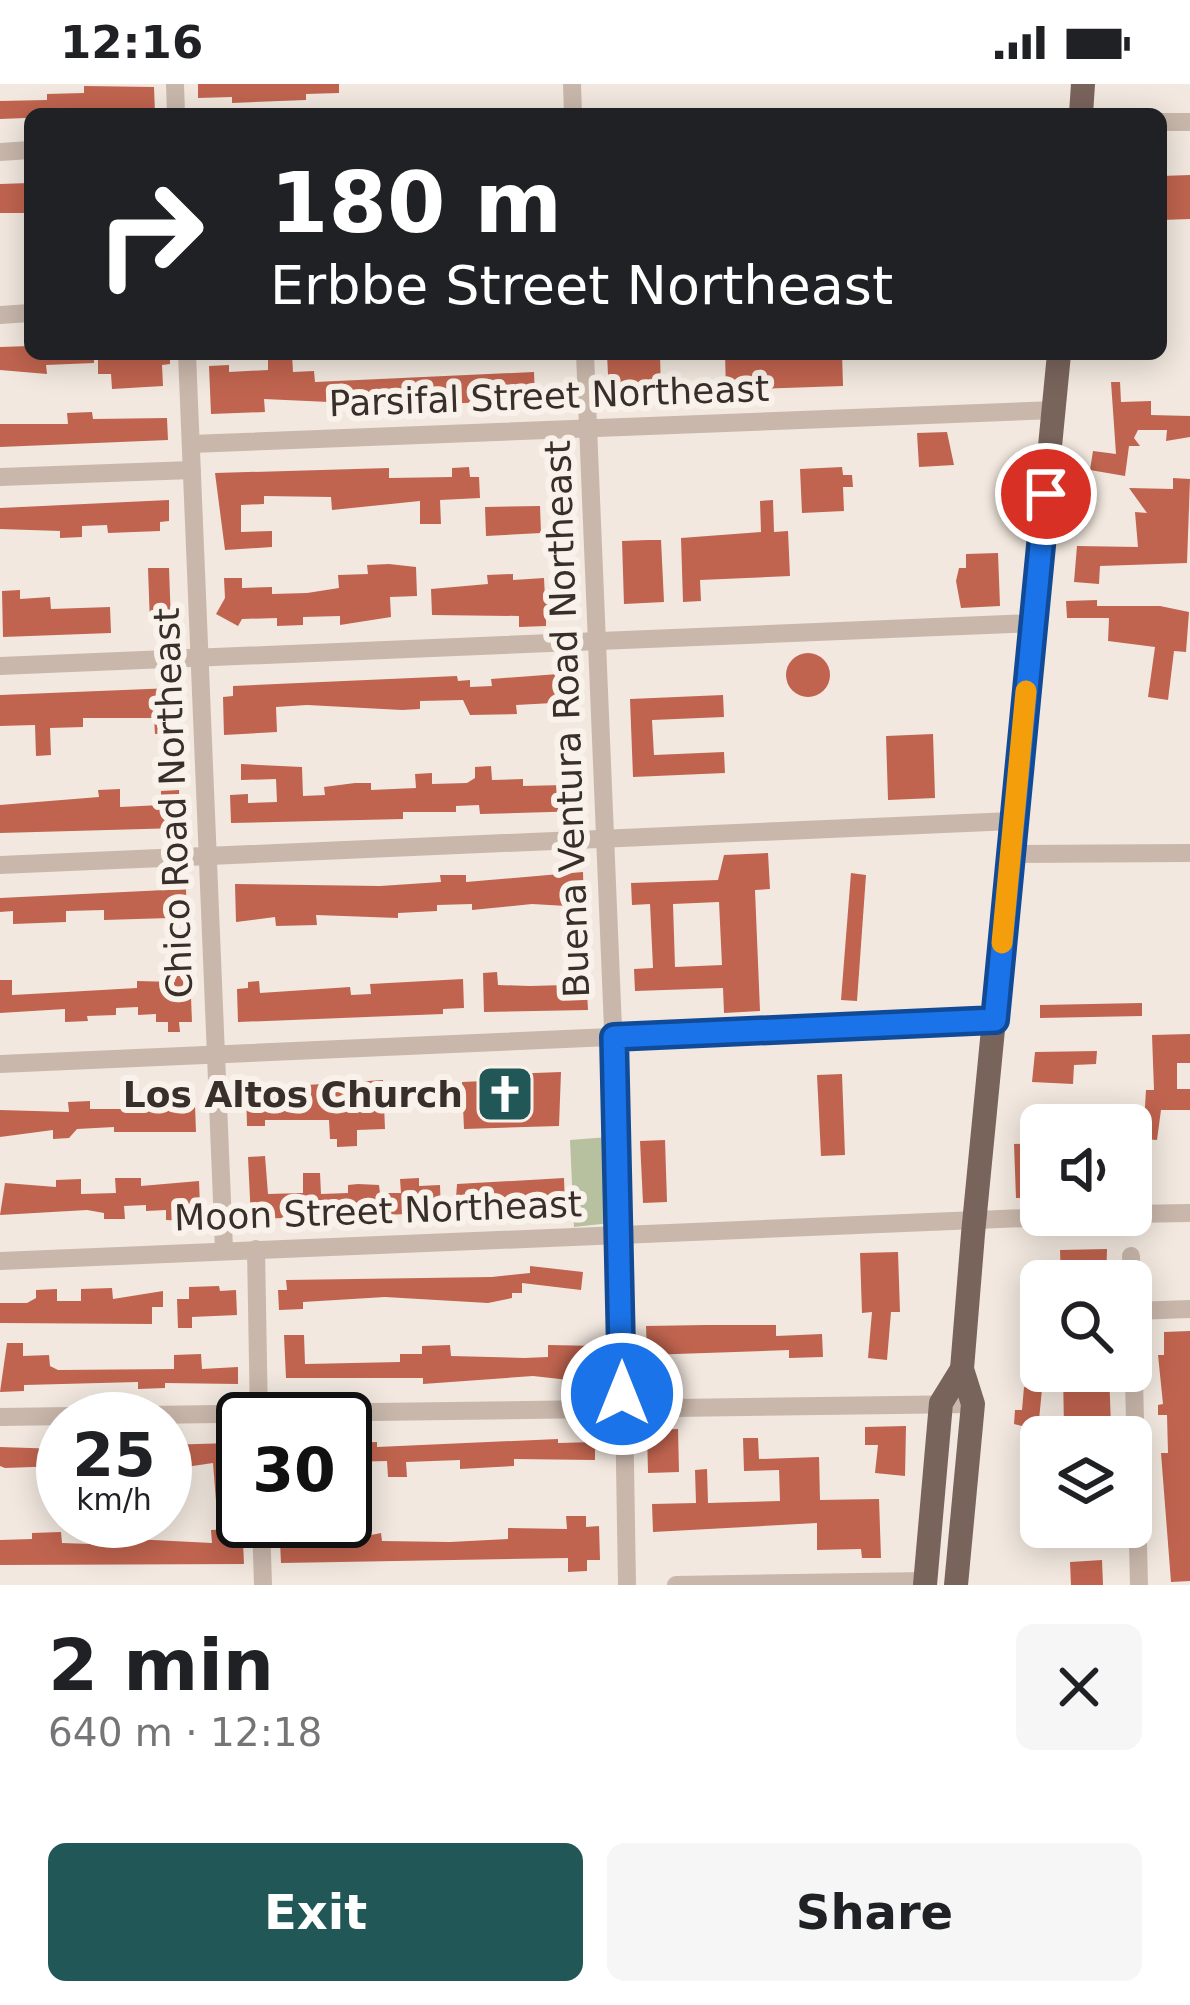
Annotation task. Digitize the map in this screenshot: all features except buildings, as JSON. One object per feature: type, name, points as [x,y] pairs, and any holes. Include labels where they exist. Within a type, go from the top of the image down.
[{"type":"main road","points":[[956,1585],[973,1404],[962,1370],[974,1219],[1058,360]]},
{"type":"main road","points":[[926,1583],[941,1403],[962,1370]]},
{"type":"street","name":"Chico Road Northeast","points":[[187,360],[224,1249]]},
{"type":"street","name":"Buena Ventura Road Northeast","points":[[585,360],[622,1235],[627,1585]]},
{"type":"street","name":"Parsifal Street Northeast","points":[[191,444],[1054,410]]},
{"type":"street","points":[[0,477],[192,470]]},
{"type":"street","points":[[0,667],[1033,622]]},
{"type":"street","points":[[0,866],[1012,821]]},
{"type":"street","points":[[1009,854],[1190,853]]},
{"type":"street","points":[[0,1064],[995,1020]]},
{"type":"street","points":[[1152,1214],[1190,1213]]},
{"type":"street","name":"Moon Street Northeast","points":[[0,1261],[1020,1218]]},
{"type":"street","points":[[256,1249],[259,1392]]},
{"type":"street","points":[[1131,1256],[1131,1260]]},
{"type":"street","points":[[1152,1310],[1190,1309]]},
{"type":"street","points":[[1134,1392],[1138,1585]]},
{"type":"street","points":[[372,1414],[973,1404]]},
{"type":"street","points":[[0,1418],[216,1417]]},
{"type":"street","points":[[261,1548],[262,1585]]},
{"type":"street","points":[[676,1585],[926,1583]]},
{"type":"green space","points":[[609,1137],[610,1223],[574,1227],[570,1140]]},
{"type":"slow traffic","points":[[1002,943],[1026,691]]},
{"type":"place","name":"Los Altos Church","points":[[505,1094]]},
{"type":"route","points":[[622,1394],[614,1037],[995,1020],[1046,494]]}]
